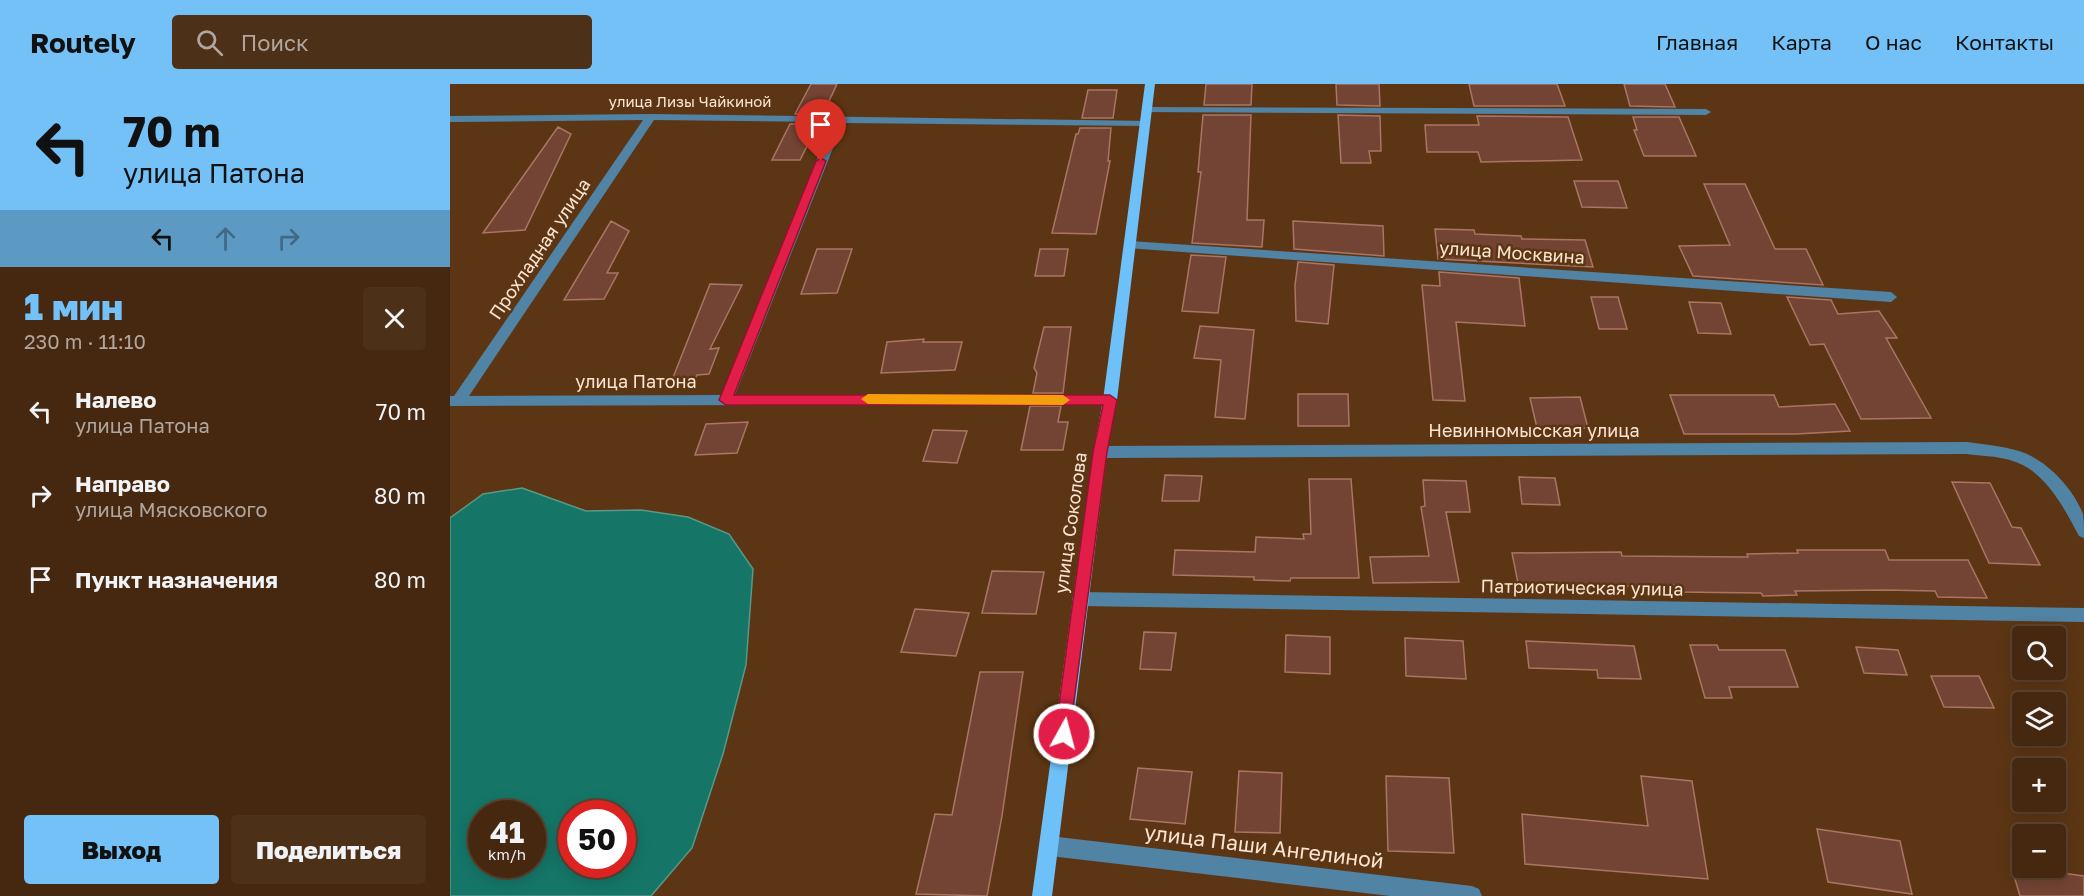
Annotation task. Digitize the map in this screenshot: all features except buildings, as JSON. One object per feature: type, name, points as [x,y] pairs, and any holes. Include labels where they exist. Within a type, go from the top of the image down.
[{"type":"main road","name":"улица Соколова","points":[[1042,896],[1100,452],[1110,400],[1150,84]]},
{"type":"street","name":"улица Лизы Чайкиной","points":[[450,118],[838,118],[1706,112]]},
{"type":"street","name":"Прохладная улица","points":[[454,401],[651,117]]},
{"type":"street","points":[[726,400],[838,118]]},
{"type":"street","name":"улица Москвина","points":[[1130,245],[1891,297]]},
{"type":"street","name":"улица Патона","points":[[454,401],[1110,400]]},
{"type":"street","name":"Невинномысская улица","points":[[1100,452],[1967,448],[2011,454],[2044,472],[2069,502],[2084,531]]},
{"type":"street","name":"Патриотическая улица","points":[[1080,599],[2084,615]]},
{"type":"street","name":"улица Паши Ангелиной","points":[[1050,846],[1472,896]]},
{"type":"water","points":[[522,488],[586,511],[641,510],[688,517],[729,534],[753,569],[746,665],[723,754],[692,848],[651,896],[450,896],[450,518],[483,494]]},
{"type":"slow traffic","points":[[868,399],[1063,400]]},
{"type":"route","points":[[821,161],[726,400],[1110,400],[1100,452],[1064,734]]}]
